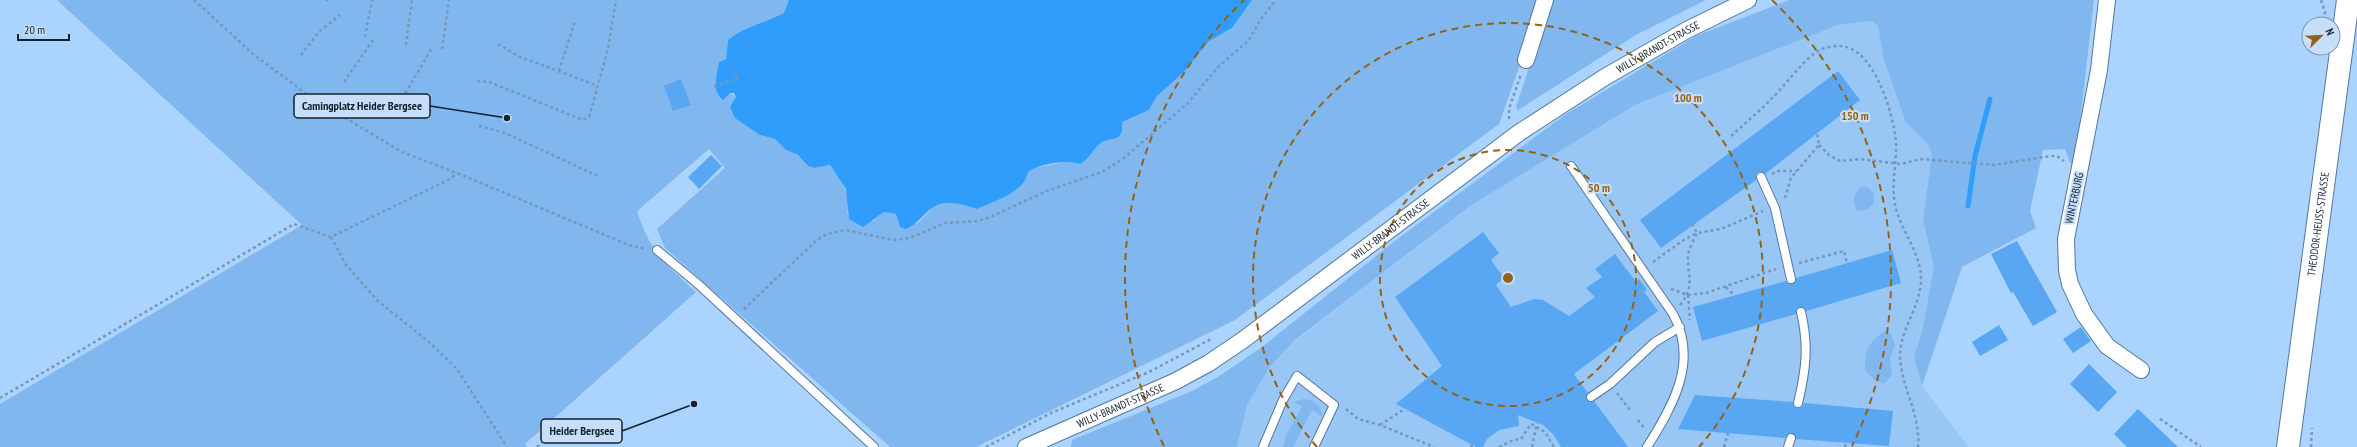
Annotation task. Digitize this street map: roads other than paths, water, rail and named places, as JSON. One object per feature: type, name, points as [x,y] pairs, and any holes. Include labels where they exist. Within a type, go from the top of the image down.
[{"type":"main road","name":"THEODOR-HEUSS-STRASSE","points":[[2288,447],[2348,0]]},
{"type":"street","points":[[1526,60],[1545,0]]},
{"type":"street","name":"WILLY-BRANDT-STRASSE","points":[[1026,447],[1176,381],[1209,363],[1243,340],[1520,132],[1612,73],[1687,30],[1748,0]]},
{"type":"street","name":"WINTERBURG","points":[[2107,0],[2099,70],[2066,239],[2066,259],[2070,284],[2084,314],[2107,346],[2141,370]]},
{"type":"lane","points":[[1571,166],[1673,314],[1680,327],[1684,340],[1685,360],[1677,392],[1666,416],[1646,447]]},
{"type":"lane","points":[[1762,178],[1775,208],[1791,279]]},
{"type":"lane","points":[[657,250],[735,318],[874,447]]},
{"type":"lane","points":[[1798,403],[1804,378],[1807,347],[1801,312]]},
{"type":"lane","points":[[1591,397],[1610,384],[1655,342],[1680,327]]},
{"type":"lane","points":[[1263,447],[1283,400],[1297,376],[1334,405],[1314,447]]},
{"type":"lane","points":[[1788,447],[1791,438]]},
{"type":"waterway","points":[[1968,206],[1975,156],[1990,99]]},
{"type":"place","name":"Camingplatz Heider Bergsee","points":[[507,118]]},
{"type":"place","name":"Heider Bergsee","points":[[694,404]]}]
